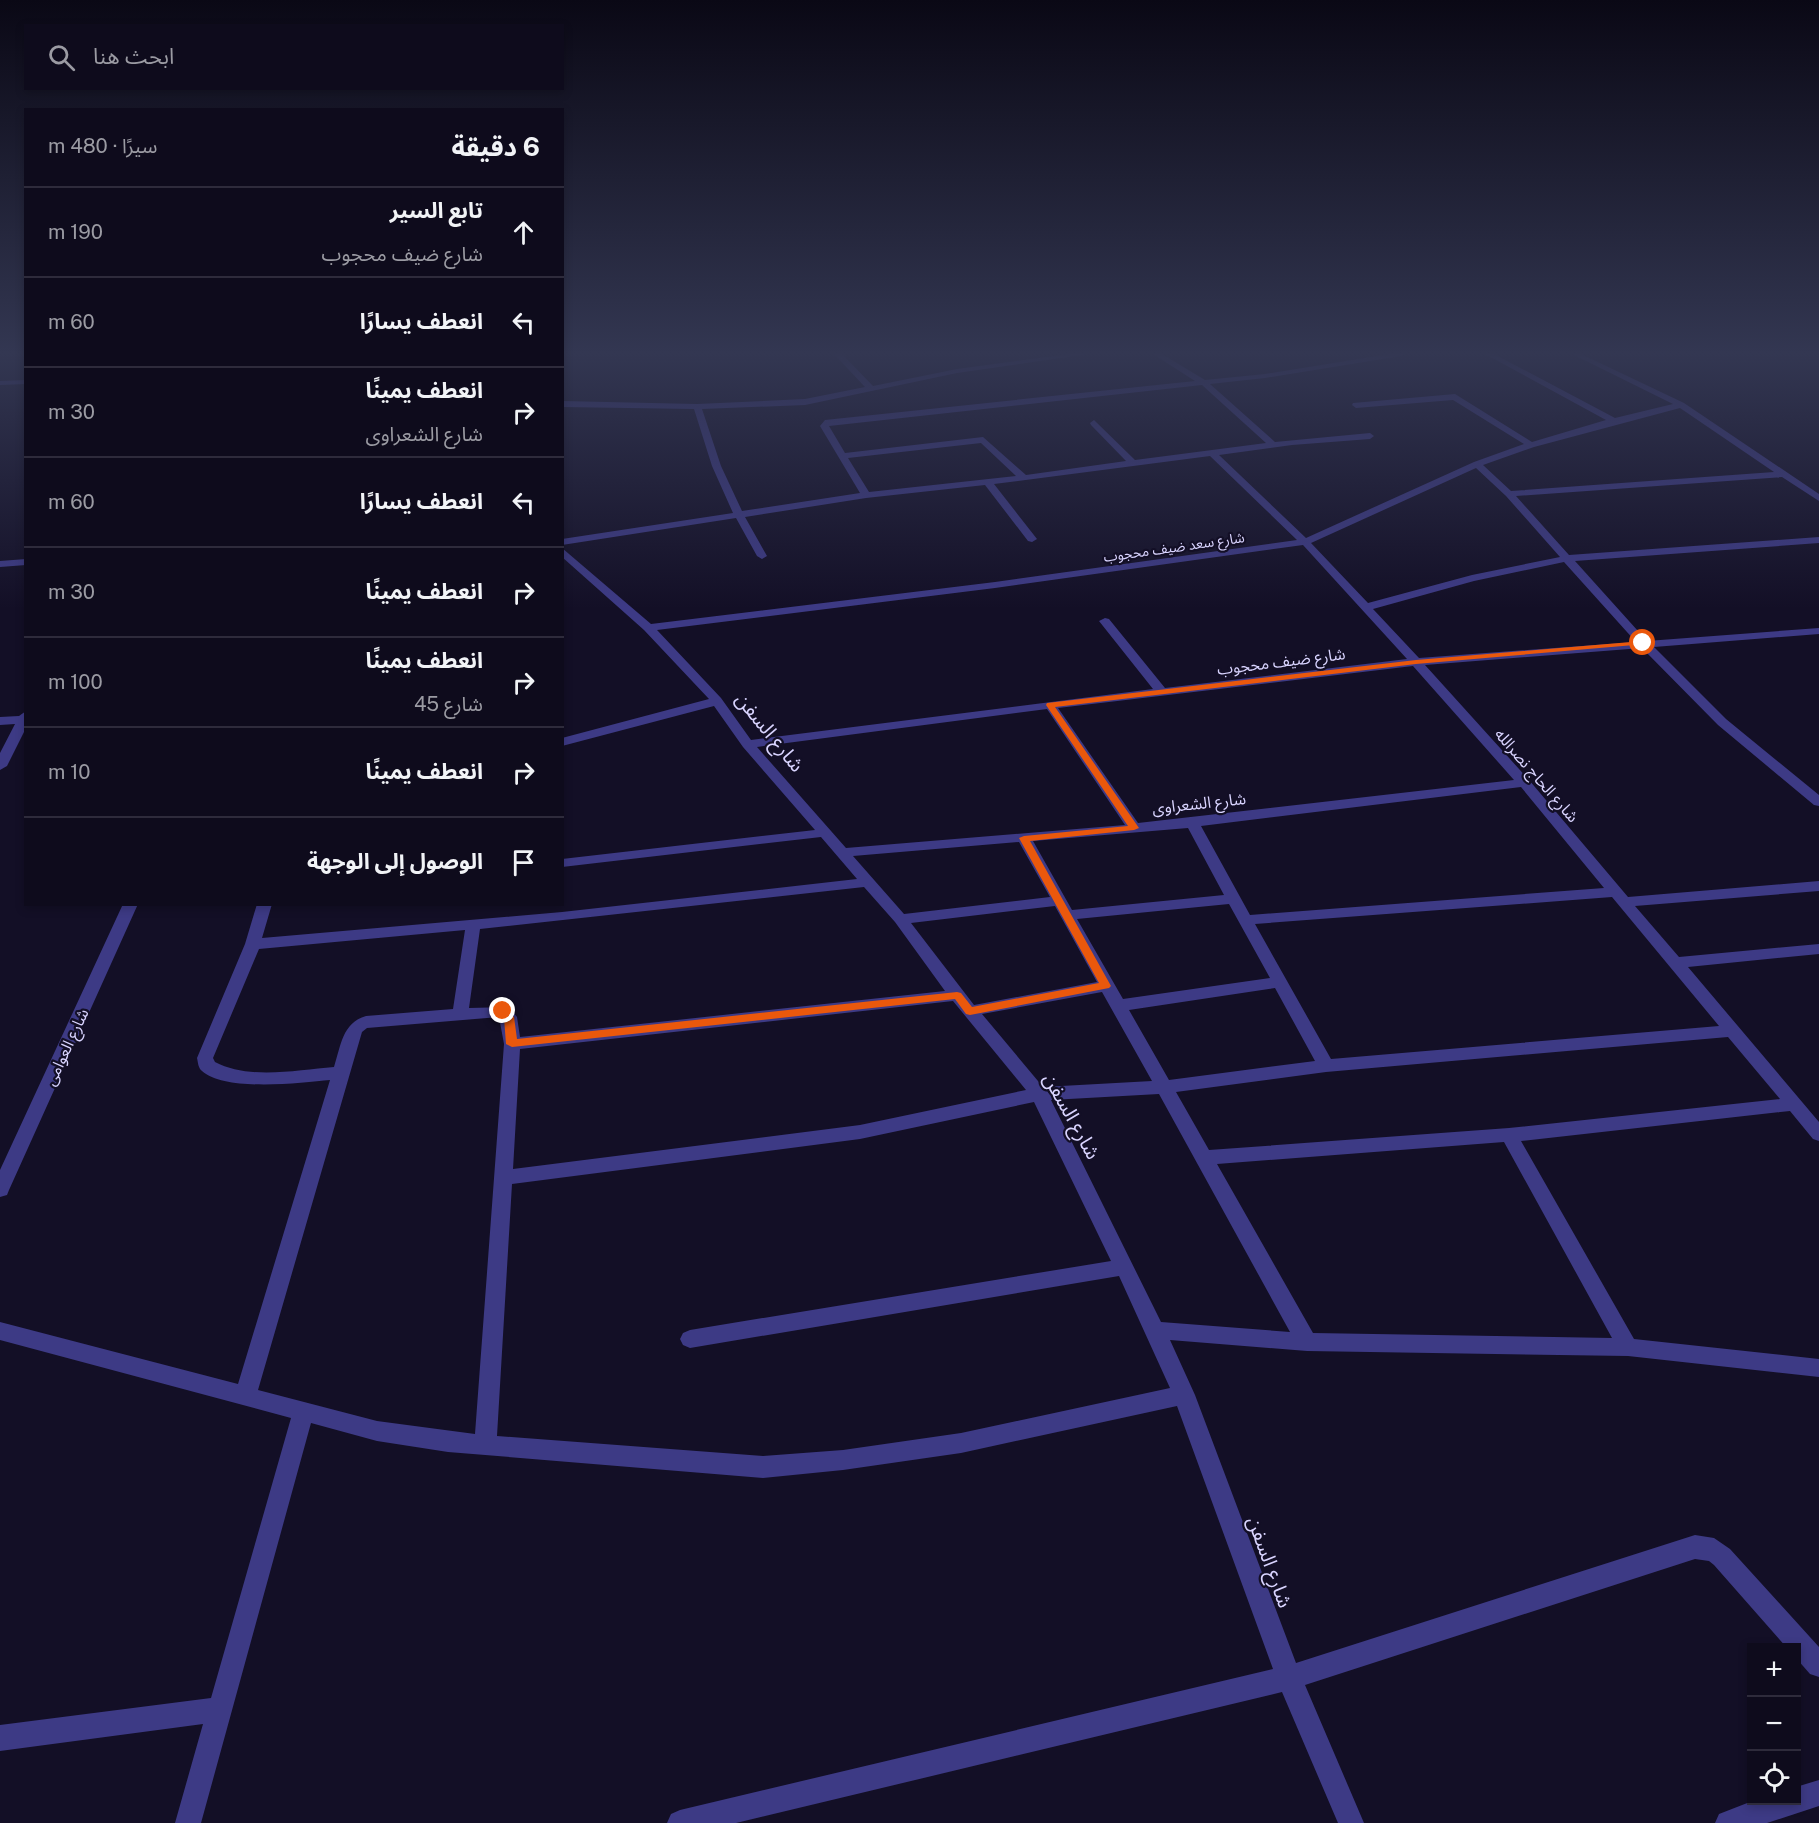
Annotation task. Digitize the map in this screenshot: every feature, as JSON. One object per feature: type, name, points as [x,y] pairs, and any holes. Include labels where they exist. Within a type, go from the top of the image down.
[{"type":"street","points":[[706,439],[712,459],[738,516],[762,556]]},
{"type":"street","points":[[831,439],[866,495]]},
{"type":"street","points":[[1110,439],[1133,463]]},
{"type":"street","points":[[1267,439],[1274,445]]},
{"type":"street","points":[[564,542],[866,495],[988,483],[1274,445],[1337,439]]},
{"type":"street","points":[[1522,439],[1532,445]]},
{"type":"street","name":"شارع سعد ضيف محجوب","points":[[648,628],[995,585],[1305,542],[1477,464],[1552,439]]},
{"type":"street","points":[[1732,439],[1819,498]]},
{"type":"street","points":[[841,456],[983,440],[1024,478]]},
{"type":"street","name":"شارع الحاج نصرالله","points":[[1212,453],[1305,542],[1524,783],[1819,1134]]},
{"type":"street","points":[[1477,464],[1509,494],[1643,643],[1722,722],[1819,802]]},
{"type":"street","points":[[1509,494],[1784,474]]},
{"type":"street","points":[[988,483],[1032,539]]},
{"type":"street","points":[[1366,607],[1472,578],[1568,558],[1819,540]]},
{"type":"street","name":"شارع السفن","points":[[564,553],[648,628],[717,701],[748,744],[900,919],[957,995],[1039,1094],[1155,1330],[1184,1395],[1289,1678],[1351,1823]]},
{"type":"street","points":[[0,564],[24,562]]},
{"type":"street","points":[[1105,621],[1162,692]]},
{"type":"street","name":"شارع ضيف محجوب","points":[[748,744],[1050,705],[1416,662],[1819,631]]},
{"type":"street","points":[[564,741],[717,701]]},
{"type":"street","points":[[1050,705],[1134,828]]},
{"type":"street","points":[[0,722],[24,717]]},
{"type":"street","points":[[0,766],[24,717]]},
{"type":"street","name":"شارع الشعراوى","points":[[841,853],[1192,823],[1524,783]]},
{"type":"street","points":[[1192,823],[1326,1066]]},
{"type":"street","points":[[564,863],[823,833]]},
{"type":"street","points":[[1024,838],[1306,1342]]},
{"type":"street","points":[[253,944],[562,917],[867,882]]},
{"type":"street","points":[[1244,920],[1819,886]]},
{"type":"street","points":[[900,919],[1232,899]]},
{"type":"street","name":"شارع العوامى","points":[[0,1190],[130,906]]},
{"type":"street","points":[[264,906],[253,944],[205,1058],[207,1066],[226,1075],[274,1077],[342,1073]]},
{"type":"street","points":[[460,1014],[473,925]]},
{"type":"street","points":[[1675,963],[1819,950]]},
{"type":"street","points":[[1117,1006],[1279,982]]},
{"type":"street","points":[[970,1011],[1106,986]]},
{"type":"street","points":[[512,1044],[957,995]]},
{"type":"street","points":[[245,1396],[354,1030],[360,1024],[503,1011],[509,1017],[512,1044],[485,1445]]},
{"type":"street","points":[[502,1178],[860,1132],[1039,1094],[1164,1087],[1326,1066],[1733,1031]]},
{"type":"street","points":[[1203,1158],[1509,1135],[1794,1104]]},
{"type":"street","points":[[1509,1135],[1628,1347]]},
{"type":"street","points":[[690,1339],[1124,1268]]},
{"type":"street","points":[[1155,1330],[1306,1342],[1628,1347],[1819,1368]]},
{"type":"street","points":[[0,1331],[377,1431],[448,1442],[763,1467],[843,1460],[961,1443],[1184,1395]]},
{"type":"street","points":[[188,1823],[303,1412]]},
{"type":"street","points":[[680,1823],[1289,1678],[1695,1547],[1714,1550],[1722,1557],[1819,1665]]},
{"type":"street","points":[[0,1738],[220,1709]]},
{"type":"street","points":[[1801,1798],[1819,1793]]},
{"type":"street","points":[[1728,1823],[1781,1805]]},
{"type":"route","points":[[503,1011],[509,1017],[512,1044],[957,995],[970,1011],[1106,986],[1024,838],[1134,828],[1050,705],[1416,662],[1643,643]]}]
